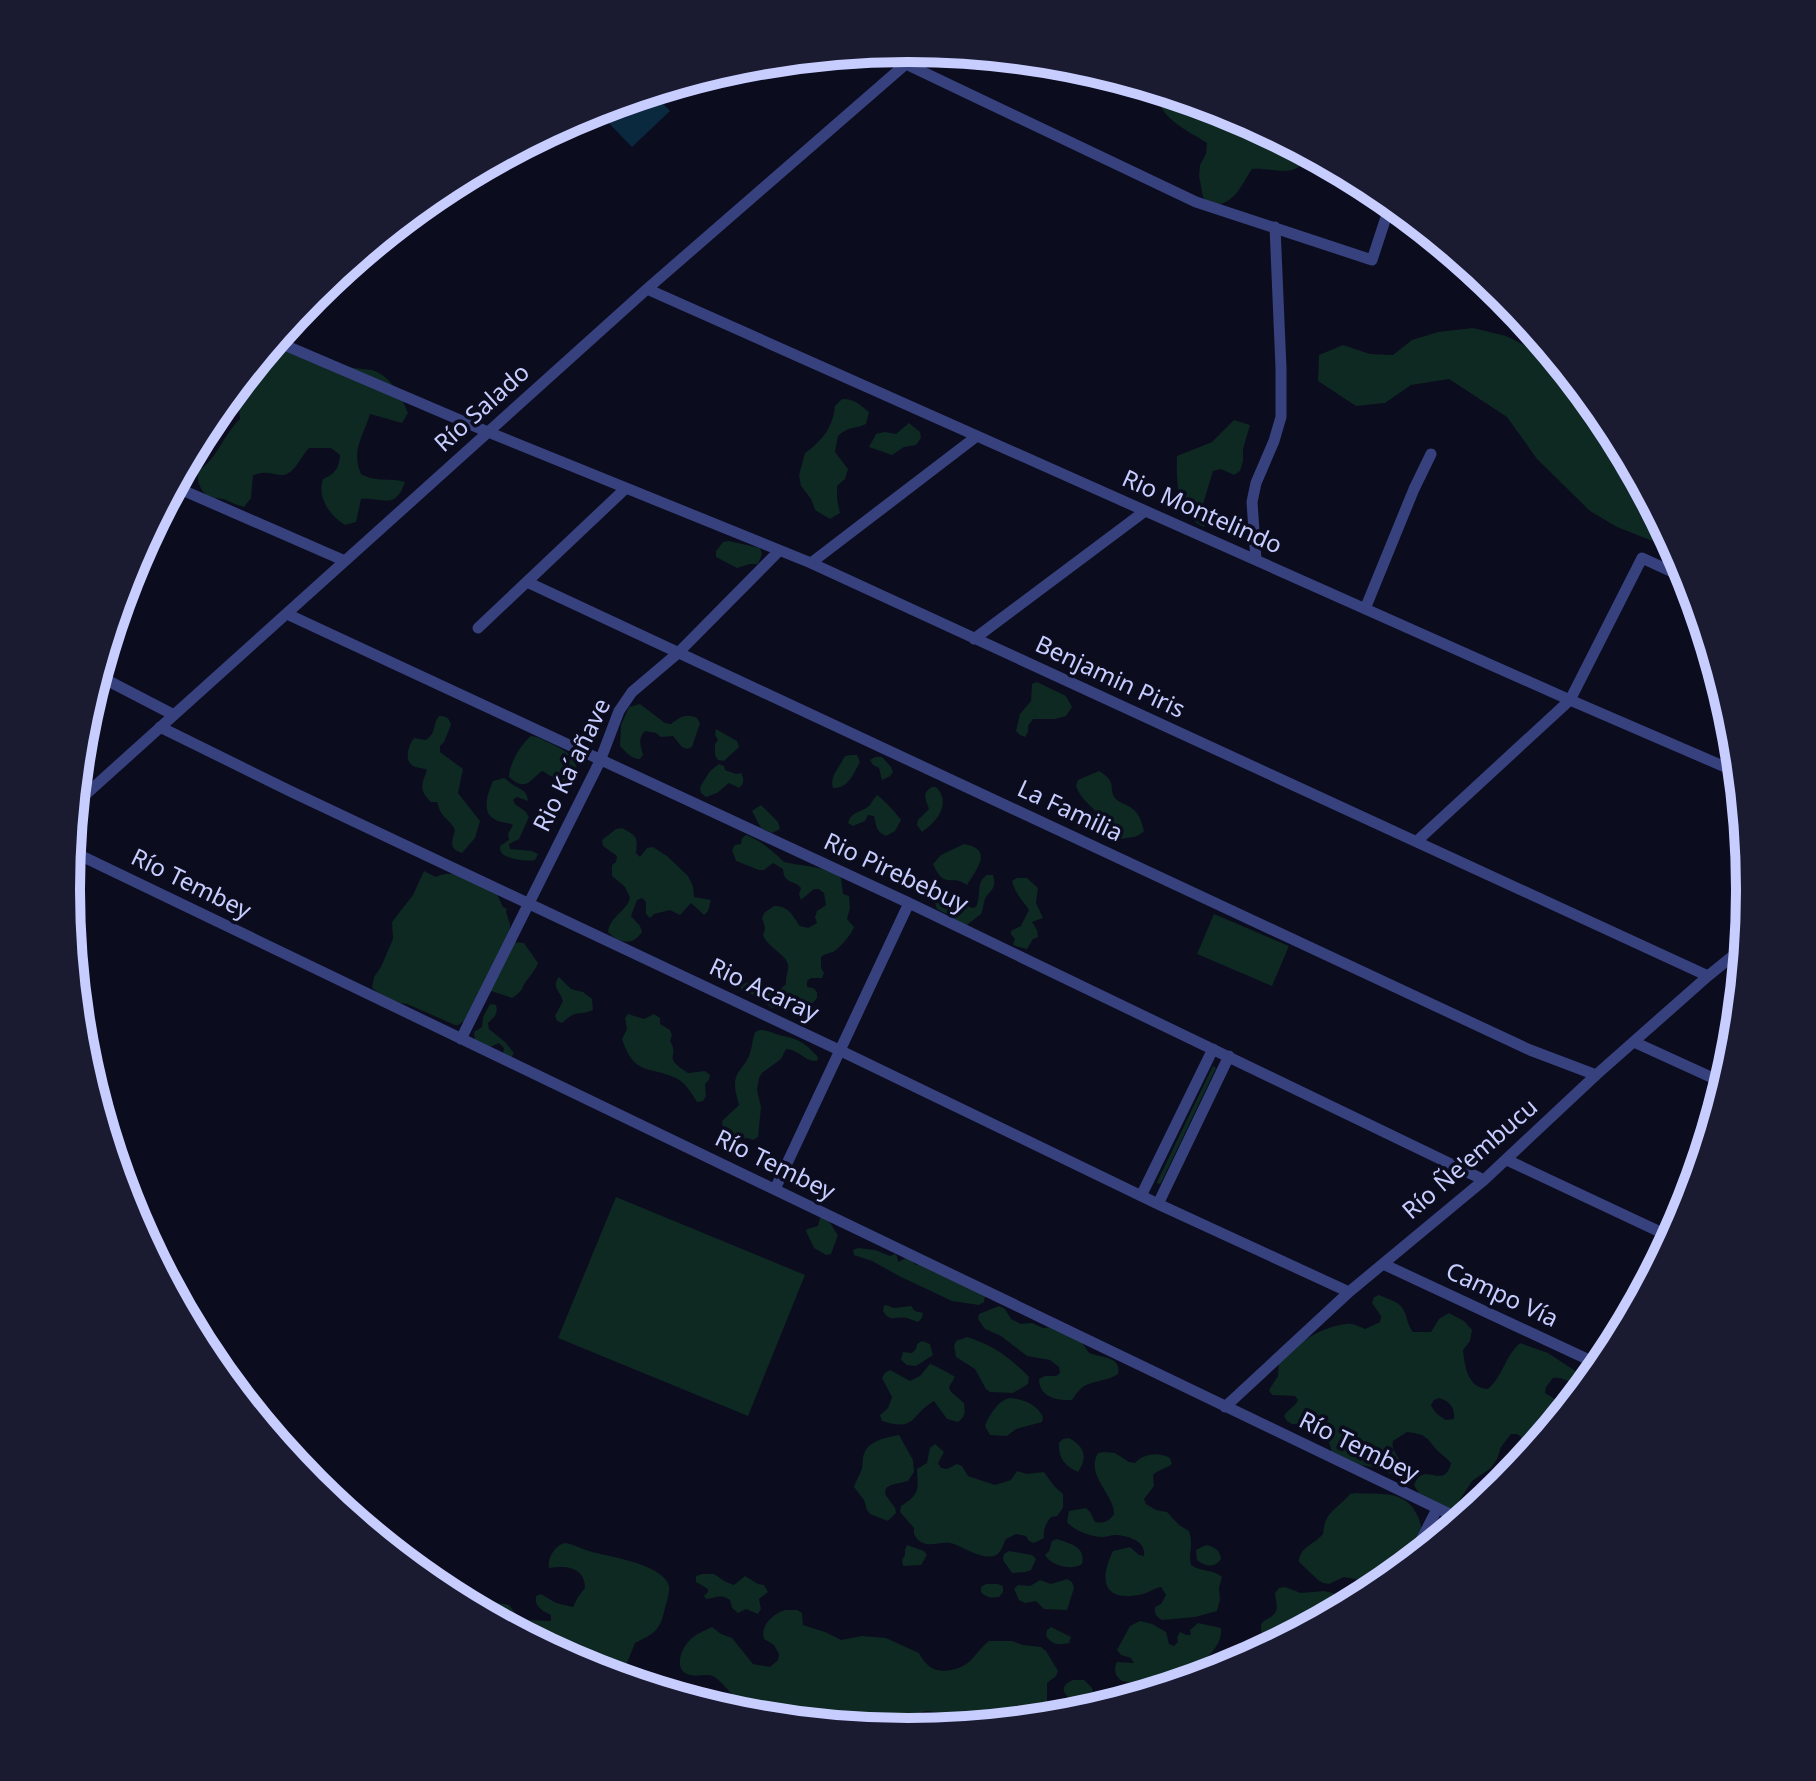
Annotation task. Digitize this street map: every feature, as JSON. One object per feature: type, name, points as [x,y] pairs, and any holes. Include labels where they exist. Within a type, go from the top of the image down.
[{"type":"street","name":"Río Salado","points":[[86,794],[647,289],[908,62]]},
{"type":"street","points":[[906,64],[1196,202],[1372,260],[1387,215]]},
{"type":"street","points":[[1256,560],[1252,502],[1281,417],[1275,227]]},
{"type":"street","name":"Rio Montelindo","points":[[647,289],[1570,700],[1727,766]]},
{"type":"street","name":"Benjamin Piris","points":[[284,345],[488,432],[811,563],[1708,976]]},
{"type":"street","points":[[811,563],[977,436]]},
{"type":"street","points":[[1365,609],[1431,454]]},
{"type":"street","points":[[478,628],[626,488]]},
{"type":"street","points":[[183,490],[345,561]]},
{"type":"street","points":[[974,639],[1145,511]]},
{"type":"street","name":"Rio Ka´añave","points":[[461,1039],[600,761],[619,711],[632,692],[678,653],[779,551]]},
{"type":"street","points":[[1417,841],[1570,700],[1642,558],[1673,572]]},
{"type":"street","name":"La Familia","points":[[527,582],[1530,1050],[1596,1075]]},
{"type":"street","name":"Rio Pirebebuy","points":[[287,614],[909,903],[1484,1180]]},
{"type":"street","points":[[107,680],[174,715]]},
{"type":"street","name":"Rio Acaray","points":[[160,727],[1141,1196],[1349,1292]]},
{"type":"street","name":"Río Tembey","points":[[81,856],[1451,1515]]},
{"type":"street","points":[[775,1189],[909,903]]},
{"type":"street","name":"Río Ñe'embucu","points":[[1225,1407],[1349,1292],[1507,1160],[1596,1075],[1734,955]]},
{"type":"street","points":[[1634,1042],[1714,1079]]},
{"type":"street","points":[[1141,1196],[1213,1049]]},
{"type":"street","points":[[1158,1204],[1229,1056]]},
{"type":"street","points":[[1507,1160],[1662,1233]]},
{"type":"street","name":"Campo Vía","points":[[1383,1264],[1590,1360]]},
{"type":"street","points":[[1421,1541],[1437,1509]]},
{"type":"green space","points":[[1158,101],[1225,125],[1303,163],[1284,171],[1252,169],[1232,198],[1212,206],[1203,197],[1199,176],[1207,143],[1182,127],[1161,108]]},
{"type":"green space","points":[[1473,328],[1506,336],[1537,351],[1597,430],[1626,476],[1657,538],[1655,542],[1617,527],[1590,511],[1537,459],[1507,417],[1449,379],[1411,385],[1385,403],[1356,406],[1318,381],[1319,355],[1343,345],[1370,354],[1393,355],[1412,340],[1438,332]]},
{"type":"green space","points":[[288,341],[299,350],[378,373],[394,387],[408,413],[402,423],[370,414],[361,437],[358,465],[361,474],[405,482],[401,491],[388,501],[361,499],[356,522],[345,525],[329,511],[322,492],[323,479],[336,470],[340,455],[331,448],[309,448],[285,475],[253,475],[251,498],[244,507],[205,494],[200,487],[198,471],[211,460],[240,419],[237,405],[251,386]]},
{"type":"green space","points":[[842,399],[853,401],[869,412],[866,424],[838,436],[835,452],[848,469],[845,479],[837,486],[840,513],[830,519],[815,510],[801,486],[799,475],[805,453],[826,433],[835,406]]},
{"type":"green space","points":[[1234,420],[1250,425],[1243,461],[1240,471],[1234,475],[1221,469],[1213,471],[1203,504],[1207,520],[1204,527],[1195,522],[1183,507],[1178,487],[1177,456],[1212,442]]},
{"type":"green space","points":[[909,423],[920,432],[921,438],[916,445],[904,447],[892,455],[869,447],[876,434],[896,434]]},
{"type":"green space","points":[[723,542],[760,548],[762,554],[758,564],[737,568],[716,557],[716,551]]},
{"type":"green space","points":[[1037,682],[1066,696],[1072,707],[1066,716],[1033,719],[1025,737],[1016,731],[1020,714],[1031,701],[1032,684]]},
{"type":"green space","points":[[640,704],[665,723],[671,724],[686,716],[697,718],[700,723],[692,747],[682,747],[673,736],[661,737],[645,731],[640,740],[643,755],[640,759],[629,755],[620,746],[621,725],[629,707]]},
{"type":"green space","points":[[439,716],[447,718],[451,725],[440,752],[463,769],[458,793],[480,821],[475,838],[462,853],[453,847],[453,826],[441,813],[437,802],[431,802],[424,793],[427,770],[411,765],[408,758],[414,738],[426,740]]},
{"type":"green space","points":[[716,729],[737,741],[739,747],[724,761],[718,760],[715,755],[718,740]]},
{"type":"green space","points":[[531,736],[569,754],[579,775],[564,781],[542,771],[523,784],[509,777],[516,755]]},
{"type":"green space","points":[[857,755],[860,762],[847,783],[833,788],[832,779],[845,756]]},
{"type":"green space","points":[[882,757],[891,767],[893,772],[890,776],[882,780],[879,768],[870,760]]},
{"type":"green space","points":[[719,764],[725,770],[741,773],[743,783],[739,788],[729,783],[706,797],[700,787],[710,771]]},
{"type":"green space","points":[[1099,771],[1111,782],[1116,799],[1138,815],[1144,831],[1140,834],[1114,838],[1081,795],[1076,786],[1078,780]]},
{"type":"green space","points":[[504,778],[525,792],[528,801],[517,797],[513,800],[529,817],[519,839],[509,844],[510,849],[532,851],[538,854],[535,860],[511,858],[501,851],[500,846],[509,840],[508,834],[513,825],[490,816],[487,802],[493,781]]},
{"type":"green space","points":[[932,787],[941,793],[943,806],[933,823],[922,832],[917,825],[918,820],[929,809],[925,794]]},
{"type":"green space","points":[[877,795],[901,820],[895,831],[886,836],[878,830],[874,816],[868,815],[865,821],[853,826],[848,823]]},
{"type":"green space","points":[[761,805],[778,822],[780,829],[772,833],[761,828],[752,811]]},
{"type":"green space","points":[[622,828],[635,838],[636,853],[640,857],[647,848],[653,847],[688,876],[694,897],[711,900],[704,915],[691,903],[680,915],[670,910],[650,918],[642,898],[637,900],[631,916],[642,932],[638,937],[626,942],[608,932],[630,898],[625,887],[612,876],[612,865],[617,856],[603,846],[602,840]]},
{"type":"green space","points":[[746,835],[756,839],[784,862],[820,869],[841,878],[843,894],[849,896],[847,919],[854,927],[839,948],[821,957],[822,978],[807,981],[807,987],[817,992],[817,998],[802,1015],[794,1012],[789,1005],[772,1008],[754,995],[742,991],[740,986],[755,982],[775,990],[786,984],[787,961],[763,935],[764,913],[774,906],[783,908],[800,926],[808,928],[817,923],[817,911],[826,905],[824,893],[814,889],[801,900],[801,888],[787,880],[783,869],[773,863],[759,870],[736,861],[732,850],[735,845],[741,844]]},
{"type":"green space","points":[[964,844],[979,850],[981,855],[967,885],[941,877],[933,864],[941,855]]},
{"type":"green space","points":[[424,871],[436,877],[458,875],[495,890],[507,909],[509,947],[513,942],[524,943],[538,963],[516,995],[512,998],[491,991],[479,1011],[458,1025],[392,1001],[372,988],[374,977],[393,939],[392,922],[413,895]]},
{"type":"green space","points":[[987,875],[993,875],[993,888],[985,898],[981,914],[967,925],[961,925],[937,909],[935,903],[939,898],[949,896],[971,908],[976,907],[981,881]]},
{"type":"green space","points":[[1027,878],[1038,888],[1036,903],[1043,918],[1032,922],[1038,937],[1027,949],[1015,946],[1011,934],[1021,926],[1029,910],[1013,885],[1012,881]]},
{"type":"green space","points":[[1214,914],[1289,946],[1272,986],[1197,954]]},
{"type":"green space","points":[[559,977],[571,989],[583,992],[592,999],[593,1010],[575,1014],[562,1023],[557,1021],[555,1016],[563,1001],[556,986]]},
{"type":"green space","points":[[490,1004],[496,1005],[497,1010],[488,1023],[489,1029],[514,1053],[511,1058],[503,1054],[504,1048],[499,1043],[490,1047],[475,1041],[474,1032],[482,1027]]},
{"type":"green space","points":[[628,1014],[644,1019],[654,1014],[660,1018],[660,1024],[672,1035],[670,1041],[675,1063],[688,1073],[705,1071],[710,1075],[705,1084],[703,1101],[697,1102],[676,1078],[643,1068],[632,1059],[622,1039],[627,1029],[625,1018]]},
{"type":"green space","points":[[760,1030],[801,1042],[818,1057],[817,1061],[786,1049],[781,1059],[759,1078],[757,1090],[761,1107],[758,1137],[753,1140],[731,1140],[723,1132],[722,1121],[739,1105],[736,1078],[749,1055],[755,1032]]},
{"type":"green space","points":[[1213,1066],[1216,1068],[1158,1184],[1157,1182]]},
{"type":"green space","points":[[616,1197],[805,1275],[748,1416],[558,1338]]},
{"type":"green space","points":[[820,1218],[829,1222],[838,1235],[831,1254],[826,1255],[814,1248],[806,1231],[818,1226]]},
{"type":"green space","points":[[858,1248],[890,1256],[895,1254],[898,1262],[908,1257],[916,1265],[922,1263],[985,1296],[984,1302],[979,1305],[952,1301],[854,1255],[853,1250]]},
{"type":"green space","points":[[1379,1295],[1400,1305],[1413,1332],[1431,1332],[1439,1319],[1449,1313],[1464,1321],[1472,1330],[1470,1341],[1463,1350],[1467,1370],[1472,1381],[1481,1388],[1488,1389],[1493,1384],[1520,1343],[1548,1353],[1579,1376],[1574,1382],[1553,1378],[1545,1393],[1559,1402],[1522,1447],[1521,1437],[1511,1434],[1491,1468],[1472,1481],[1453,1510],[1423,1500],[1414,1485],[1423,1475],[1444,1475],[1451,1463],[1424,1436],[1407,1432],[1393,1441],[1393,1450],[1405,1472],[1394,1475],[1373,1467],[1344,1462],[1332,1452],[1321,1427],[1287,1421],[1284,1416],[1298,1400],[1295,1396],[1272,1395],[1269,1390],[1278,1376],[1279,1359],[1302,1342],[1337,1325],[1356,1325],[1365,1329],[1380,1322],[1381,1316],[1372,1303],[1374,1297]],"holes":[[[1439,1398],[1446,1401],[1454,1412],[1454,1419],[1446,1420],[1431,1405]]]},
{"type":"green space","points":[[886,1305],[894,1308],[911,1306],[923,1313],[922,1318],[918,1322],[891,1318],[883,1311]]},
{"type":"green space","points":[[999,1306],[1011,1319],[1021,1324],[1032,1323],[1043,1328],[1060,1326],[1079,1338],[1089,1353],[1114,1361],[1118,1374],[1086,1385],[1072,1400],[1050,1397],[1042,1390],[1039,1379],[1056,1376],[1060,1373],[1059,1367],[1050,1360],[1027,1356],[1001,1336],[985,1329],[978,1319],[979,1314]]},
{"type":"green space","points":[[967,1337],[1008,1358],[1029,1377],[1028,1384],[1013,1393],[986,1389],[975,1369],[956,1357],[956,1341]]},
{"type":"green space","points":[[922,1341],[930,1344],[933,1355],[916,1366],[907,1365],[901,1360],[903,1352],[912,1353]]},
{"type":"green space","points":[[930,1364],[955,1377],[949,1387],[964,1403],[962,1418],[958,1422],[947,1419],[934,1401],[908,1423],[882,1421],[880,1415],[888,1408],[892,1397],[882,1378],[885,1373],[890,1370],[910,1381],[920,1376]]},
{"type":"green space","points":[[1010,1398],[1033,1406],[1043,1417],[1042,1422],[1016,1429],[1007,1436],[990,1435],[985,1426],[989,1418],[998,1405]]},
{"type":"green space","points":[[899,1435],[913,1460],[914,1472],[908,1481],[886,1488],[885,1494],[896,1513],[888,1521],[870,1514],[854,1487],[869,1446],[878,1440]]},
{"type":"green space","points":[[1069,1438],[1079,1445],[1083,1453],[1078,1472],[1061,1457],[1059,1443]]},
{"type":"green space","points":[[935,1444],[944,1452],[938,1463],[941,1468],[947,1469],[957,1464],[968,1476],[995,1485],[1011,1480],[1017,1471],[1027,1474],[1044,1472],[1063,1494],[1063,1508],[1057,1516],[1051,1517],[1044,1529],[1044,1538],[1034,1543],[1026,1536],[1016,1534],[1006,1539],[1000,1552],[991,1556],[950,1543],[927,1544],[918,1540],[914,1528],[900,1512],[901,1506],[915,1495],[917,1469],[927,1463],[930,1448]]},
{"type":"green space","points":[[1098,1453],[1115,1453],[1135,1463],[1152,1454],[1170,1458],[1172,1464],[1153,1475],[1154,1486],[1144,1499],[1146,1504],[1167,1512],[1189,1531],[1191,1565],[1222,1577],[1217,1611],[1162,1620],[1155,1611],[1166,1595],[1161,1587],[1130,1596],[1112,1593],[1108,1588],[1106,1572],[1113,1551],[1130,1547],[1144,1556],[1142,1547],[1136,1540],[1126,1537],[1088,1534],[1067,1522],[1069,1511],[1086,1508],[1095,1522],[1106,1521],[1114,1514],[1095,1469]]},
{"type":"green space","points":[[1350,1494],[1398,1497],[1411,1505],[1423,1531],[1434,1530],[1363,1582],[1344,1577],[1329,1584],[1323,1583],[1299,1562],[1300,1557],[1304,1549],[1323,1534],[1329,1515]]},
{"type":"green space","points":[[1057,1539],[1079,1549],[1082,1564],[1067,1567],[1048,1559],[1045,1555],[1052,1541]]},
{"type":"green space","points":[[571,1544],[644,1566],[663,1576],[668,1583],[668,1596],[659,1627],[635,1643],[627,1663],[633,1672],[542,1634],[476,1597],[509,1605],[517,1615],[528,1620],[551,1621],[551,1615],[538,1606],[536,1596],[541,1594],[556,1603],[573,1607],[585,1588],[582,1576],[573,1569],[549,1568],[552,1552],[558,1546]]},
{"type":"green space","points":[[907,1545],[927,1555],[921,1565],[903,1566]]},
{"type":"green space","points":[[1206,1545],[1220,1553],[1221,1559],[1216,1564],[1207,1565],[1197,1560],[1196,1550]]},
{"type":"green space","points":[[1009,1551],[1032,1555],[1036,1559],[1031,1570],[1012,1573],[1003,1560],[1004,1554]]},
{"type":"green space","points":[[714,1574],[734,1585],[745,1576],[764,1585],[768,1592],[759,1599],[761,1609],[758,1614],[746,1609],[738,1613],[732,1608],[730,1600],[723,1597],[706,1599],[704,1596],[708,1589],[696,1582],[696,1576]]},
{"type":"green space","points":[[1067,1579],[1074,1588],[1067,1610],[1044,1609],[1036,1601],[1025,1603],[1019,1600],[1014,1589],[1018,1585],[1030,1586],[1040,1580],[1051,1584]]},
{"type":"green space","points":[[986,1584],[1003,1586],[1003,1592],[999,1597],[987,1596],[981,1592],[981,1587]]},
{"type":"green space","points":[[1279,1588],[1342,1596],[1274,1634],[1262,1635],[1262,1623],[1276,1611],[1275,1593]]},
{"type":"green space","points":[[797,1610],[802,1613],[803,1625],[841,1640],[862,1636],[886,1638],[919,1653],[936,1670],[952,1670],[967,1664],[989,1641],[1012,1641],[1041,1647],[1058,1671],[1047,1683],[1047,1707],[940,1718],[925,1711],[916,1719],[908,1719],[800,1712],[746,1703],[730,1699],[732,1694],[716,1678],[690,1675],[683,1671],[680,1658],[686,1644],[712,1627],[732,1638],[753,1664],[770,1667],[778,1660],[779,1654],[763,1634],[776,1614]]},
{"type":"green space","points":[[1140,1621],[1152,1624],[1166,1632],[1169,1644],[1174,1646],[1180,1632],[1191,1635],[1190,1630],[1198,1623],[1221,1628],[1221,1635],[1215,1648],[1200,1665],[1141,1685],[1122,1681],[1115,1673],[1117,1662],[1134,1663],[1117,1650],[1130,1626]]},
{"type":"green space","points":[[1051,1627],[1071,1637],[1069,1643],[1051,1641],[1046,1636]]},
{"type":"green space","points":[[1073,1680],[1084,1680],[1092,1688],[1093,1694],[1090,1698],[1077,1701],[1070,1699],[1064,1691]]},
{"type":"water","points":[[660,100],[670,111],[632,147],[605,120]]}]
